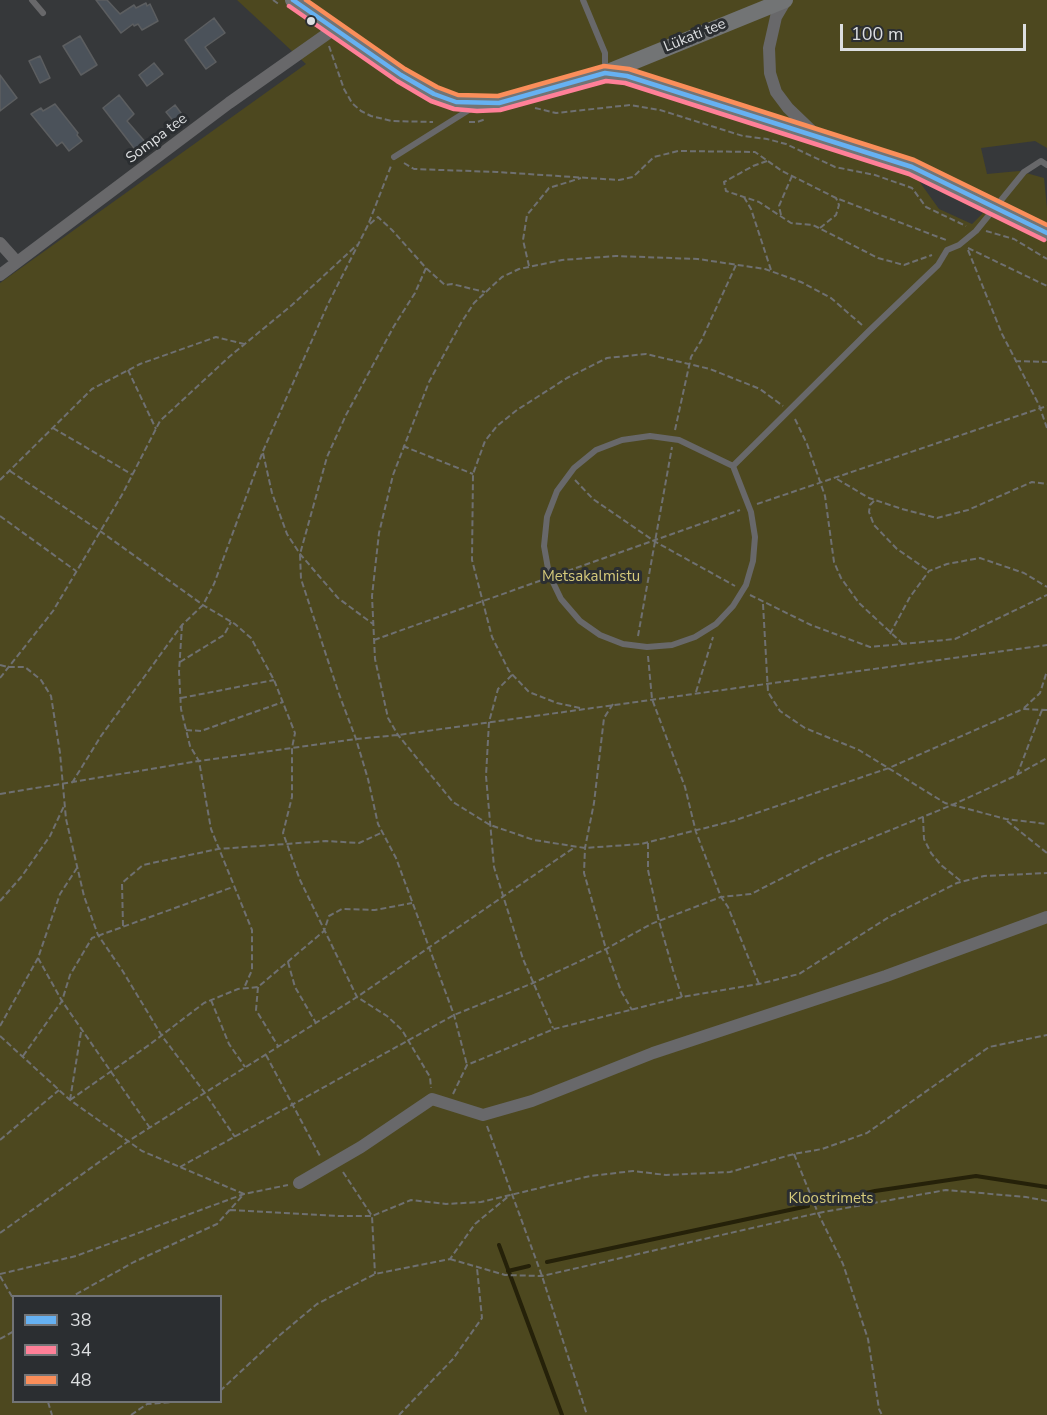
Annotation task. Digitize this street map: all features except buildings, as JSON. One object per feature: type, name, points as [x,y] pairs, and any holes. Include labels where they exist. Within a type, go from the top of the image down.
[{"type":"main road","name":"Lükati tee","points":[[293,0],[400,75],[434,94],[456,102],[478,104],[523,98],[605,74],[786,0]]},
{"type":"main road","points":[[605,74],[627,76],[647,82],[912,167],[1047,233]]},
{"type":"street","points":[[786,0],[776,17],[770,48],[770,73],[776,92],[788,108],[817,136]]},
{"type":"street","name":"Sompa tee","points":[[0,275],[229,103],[334,29]]},
{"type":"street","points":[[0,243],[18,262]]},
{"type":"street","points":[[299,1183],[361,1147],[432,1098],[483,1115],[532,1101],[653,1053],[886,976],[1047,917]]},
{"type":"lane","points":[[32,0],[43,13]]},
{"type":"lane","points":[[583,0],[605,53],[605,74]]},
{"type":"lane","points":[[394,157],[478,104]]},
{"type":"lane","points":[[733,466],[938,265],[947,250],[976,231],[1024,172],[1041,161],[1047,165]]},
{"type":"lane","points":[[650,436],[673,439],[733,466],[748,507],[755,537],[753,561],[733,606],[695,637],[672,645],[647,647],[623,644],[600,635],[580,621],[561,599],[550,577],[544,546],[546,517],[557,491],[574,468],[596,450],[622,440],[650,436]]},
{"type":"path","points":[[330,46],[344,89],[352,103],[361,111],[392,121],[477,122],[487,119]]},
{"type":"path","points":[[528,107],[556,113],[630,105],[660,110],[743,136],[786,144],[835,167],[875,175],[912,188],[926,207],[976,231],[992,232],[1014,239],[1047,259]]},
{"type":"path","points":[[72,783],[101,736],[182,626],[203,605],[214,585],[262,451],[328,304],[369,225],[394,157],[414,169],[497,171],[619,180],[633,177],[654,157],[678,151],[755,152],[792,176],[836,198],[959,244]]},
{"type":"path","points":[[767,161],[724,182],[726,191],[759,202],[791,223],[820,228],[878,258],[904,264],[947,250]]},
{"type":"path","points":[[782,217],[779,206],[792,176]]},
{"type":"path","points":[[530,266],[523,240],[527,215],[549,189],[584,178]]},
{"type":"path","points":[[744,197],[771,271]]},
{"type":"path","points":[[820,228],[836,215],[839,205],[836,198]]},
{"type":"path","points":[[369,225],[378,217],[445,285],[452,284],[485,292]]},
{"type":"path","points":[[0,678],[53,611],[133,475],[160,422],[187,395],[292,305],[359,243]]},
{"type":"path","points":[[1047,286],[967,248],[975,272],[1015,361],[1040,408],[1047,428]]},
{"type":"path","points":[[868,332],[831,298],[801,282],[771,271],[736,265],[698,260],[616,256],[562,260],[519,268],[502,277],[474,303],[461,323],[429,382],[393,476],[379,533],[372,596],[375,659],[388,718],[398,735],[453,802],[490,825],[534,840],[585,848],[648,843],[696,832],[889,768],[1023,709],[1040,693],[1047,671]]},
{"type":"path","points":[[637,646],[673,439],[691,357],[701,341],[736,265]]},
{"type":"path","points":[[426,268],[415,293],[394,326],[346,415],[327,457],[300,554],[301,579],[356,739],[378,824],[396,858],[454,1015],[467,1065],[448,1105]]},
{"type":"path","points":[[0,480],[92,388],[140,364],[216,337],[244,344]]},
{"type":"path","points":[[1015,361],[1047,362]]},
{"type":"path","points":[[128,370],[156,429]]},
{"type":"path","points":[[374,640],[748,507],[1047,406]]},
{"type":"path","points":[[789,410],[798,423],[825,496],[834,562],[841,578],[859,603],[903,644]]},
{"type":"path","points":[[53,428],[133,475]]},
{"type":"path","points":[[403,446],[472,474]]},
{"type":"path","points":[[262,451],[272,493],[287,534],[300,554],[338,598],[373,624]]},
{"type":"path","points":[[10,471],[100,531],[203,605],[232,622],[251,638],[274,680],[295,733],[292,748],[292,797],[283,833],[300,880],[357,997],[387,1016],[402,1030],[430,1077],[432,1098]]},
{"type":"path","points":[[569,474],[593,499],[654,541],[763,603],[811,626],[870,647],[955,639],[1047,595]]},
{"type":"path","points":[[835,478],[875,500],[937,518],[968,510],[1032,482],[1047,484]]},
{"type":"path","points":[[875,500],[870,505],[869,513],[874,525],[897,549],[929,571]]},
{"type":"path","points":[[0,516],[76,571]]},
{"type":"path","points":[[890,634],[910,597],[929,571],[947,564],[980,558],[1024,573],[1047,587]]},
{"type":"path","points":[[763,603],[768,692],[780,711],[805,728],[859,750],[945,803],[1006,819],[1047,824]]},
{"type":"path","points":[[695,693],[721,618]]},
{"type":"path","points":[[180,662],[224,635],[232,622]]},
{"type":"path","points":[[182,626],[181,709],[190,746],[199,761],[211,829],[252,930],[252,970],[244,988]]},
{"type":"path","points":[[0,794],[199,761],[1047,645]]},
{"type":"path","points":[[647,647],[652,699],[685,787],[696,832],[759,984]]},
{"type":"path","points":[[0,665],[25,667],[41,680],[51,696],[60,753],[64,806],[84,896],[98,935],[162,1036],[235,1137]]},
{"type":"path","points":[[513,675],[498,689],[489,722],[486,776],[494,867],[523,959],[554,1029]]},
{"type":"path","points":[[181,698],[274,680]]},
{"type":"path","points":[[186,730],[201,731],[283,702]]},
{"type":"path","points":[[614,704],[604,718],[594,803],[585,848],[584,873],[606,949],[621,991],[632,1010]]},
{"type":"path","points":[[1023,709],[1047,710]]},
{"type":"path","points":[[1017,775],[1042,710]]},
{"type":"path","points":[[180,1167],[454,1015],[533,983],[659,921],[721,897],[751,894],[822,858],[952,805],[1017,775],[1047,758]]},
{"type":"path","points":[[0,901],[22,876],[50,836],[64,806]]},
{"type":"path","points":[[923,817],[924,838],[931,853],[941,865],[962,882]]},
{"type":"path","points":[[1006,819],[1047,853]]},
{"type":"path","points":[[123,926],[122,883],[143,865],[218,849],[326,841],[359,843],[382,832]]},
{"type":"path","points":[[648,843],[648,870],[659,921],[682,997]]},
{"type":"path","points":[[0,1233],[130,1140],[357,997],[575,847]]},
{"type":"path","points":[[0,1026],[38,958],[60,894],[77,868]]},
{"type":"path","points":[[467,1065],[554,1029],[682,997],[759,984],[799,974],[889,917],[962,882],[984,876],[1047,873]]},
{"type":"path","points":[[22,1057],[62,1001],[70,975],[92,938],[233,887]]},
{"type":"path","points":[[70,1100],[162,1036],[204,1003],[244,988],[258,987],[324,931],[329,916],[342,909],[375,910],[412,903]]},
{"type":"path","points":[[38,958],[62,1001],[150,1128]]},
{"type":"path","points":[[288,962],[295,987],[316,1023]]},
{"type":"path","points":[[258,987],[256,1010],[279,1047]]},
{"type":"path","points":[[211,1000],[230,1044],[246,1068]]},
{"type":"path","points":[[70,1100],[82,1030]]},
{"type":"path","points":[[230,1210],[372,1216],[411,1200],[446,1204],[481,1202],[590,1176],[633,1171],[666,1175],[730,1172],[794,1154],[822,1149],[867,1133],[989,1047],[1047,1035]]},
{"type":"path","points":[[0,1036],[70,1100],[142,1150],[244,1194]]},
{"type":"path","points":[[266,1055],[293,1105],[331,1164],[372,1216],[375,1274]]},
{"type":"path","points":[[0,1140],[59,1090]]},
{"type":"path","points":[[483,1115],[542,1276],[587,1415]]},
{"type":"path","points":[[794,1154],[818,1214],[843,1264],[868,1339],[879,1409],[882,1415]]},
{"type":"path","points":[[12,1296],[0,1275],[76,1256],[244,1194],[299,1183]]},
{"type":"path","points":[[222,1389],[317,1304],[375,1274],[450,1259],[505,1275],[542,1276],[818,1214],[946,1190],[1047,1201]]},
{"type":"path","points":[[450,1259],[475,1224],[512,1193]]},
{"type":"path","points":[[75,1295],[134,1262],[217,1224],[244,1194]]},
{"type":"path","points":[[399,1415],[453,1359],[482,1318],[477,1268]]},
{"type":"path","points":[[131,1415],[147,1404],[156,1403]]},
{"type":"green space","name":"Metsakalmistu","points":[[237,0],[1047,0],[1047,148],[1035,141],[981,148],[987,174],[1019,171],[1044,178],[1047,208],[1047,1415],[0,1415],[0,283],[306,64]],"holes":[[[919,181],[983,213],[972,224],[939,209]]]},
{"type":"waterway","points":[[821,1203],[875,1191],[976,1176],[1047,1187]]},
{"type":"waterway","points":[[547,1262],[808,1206]]},
{"type":"waterway","points":[[499,1245],[562,1415]]},
{"type":"waterway","points":[[508,1271],[529,1266]]},
{"type":"transit line","name":"38","points":[[293,0],[401,75],[434,94],[456,102],[499,103],[605,73],[627,76],[912,167],[1047,233]]},
{"type":"transit line","name":"48","points":[[306,0],[405,69],[437,87],[458,95],[498,96],[604,66],[629,69],[914,160],[1047,225]]},
{"type":"transit line","name":"34","points":[[289,6],[397,81],[431,101],[454,109],[500,110],[606,81],[625,83],[909,174],[1044,240]]},
{"type":"park label","name":"Kloostrimets","points":[[831,1199]]}]
